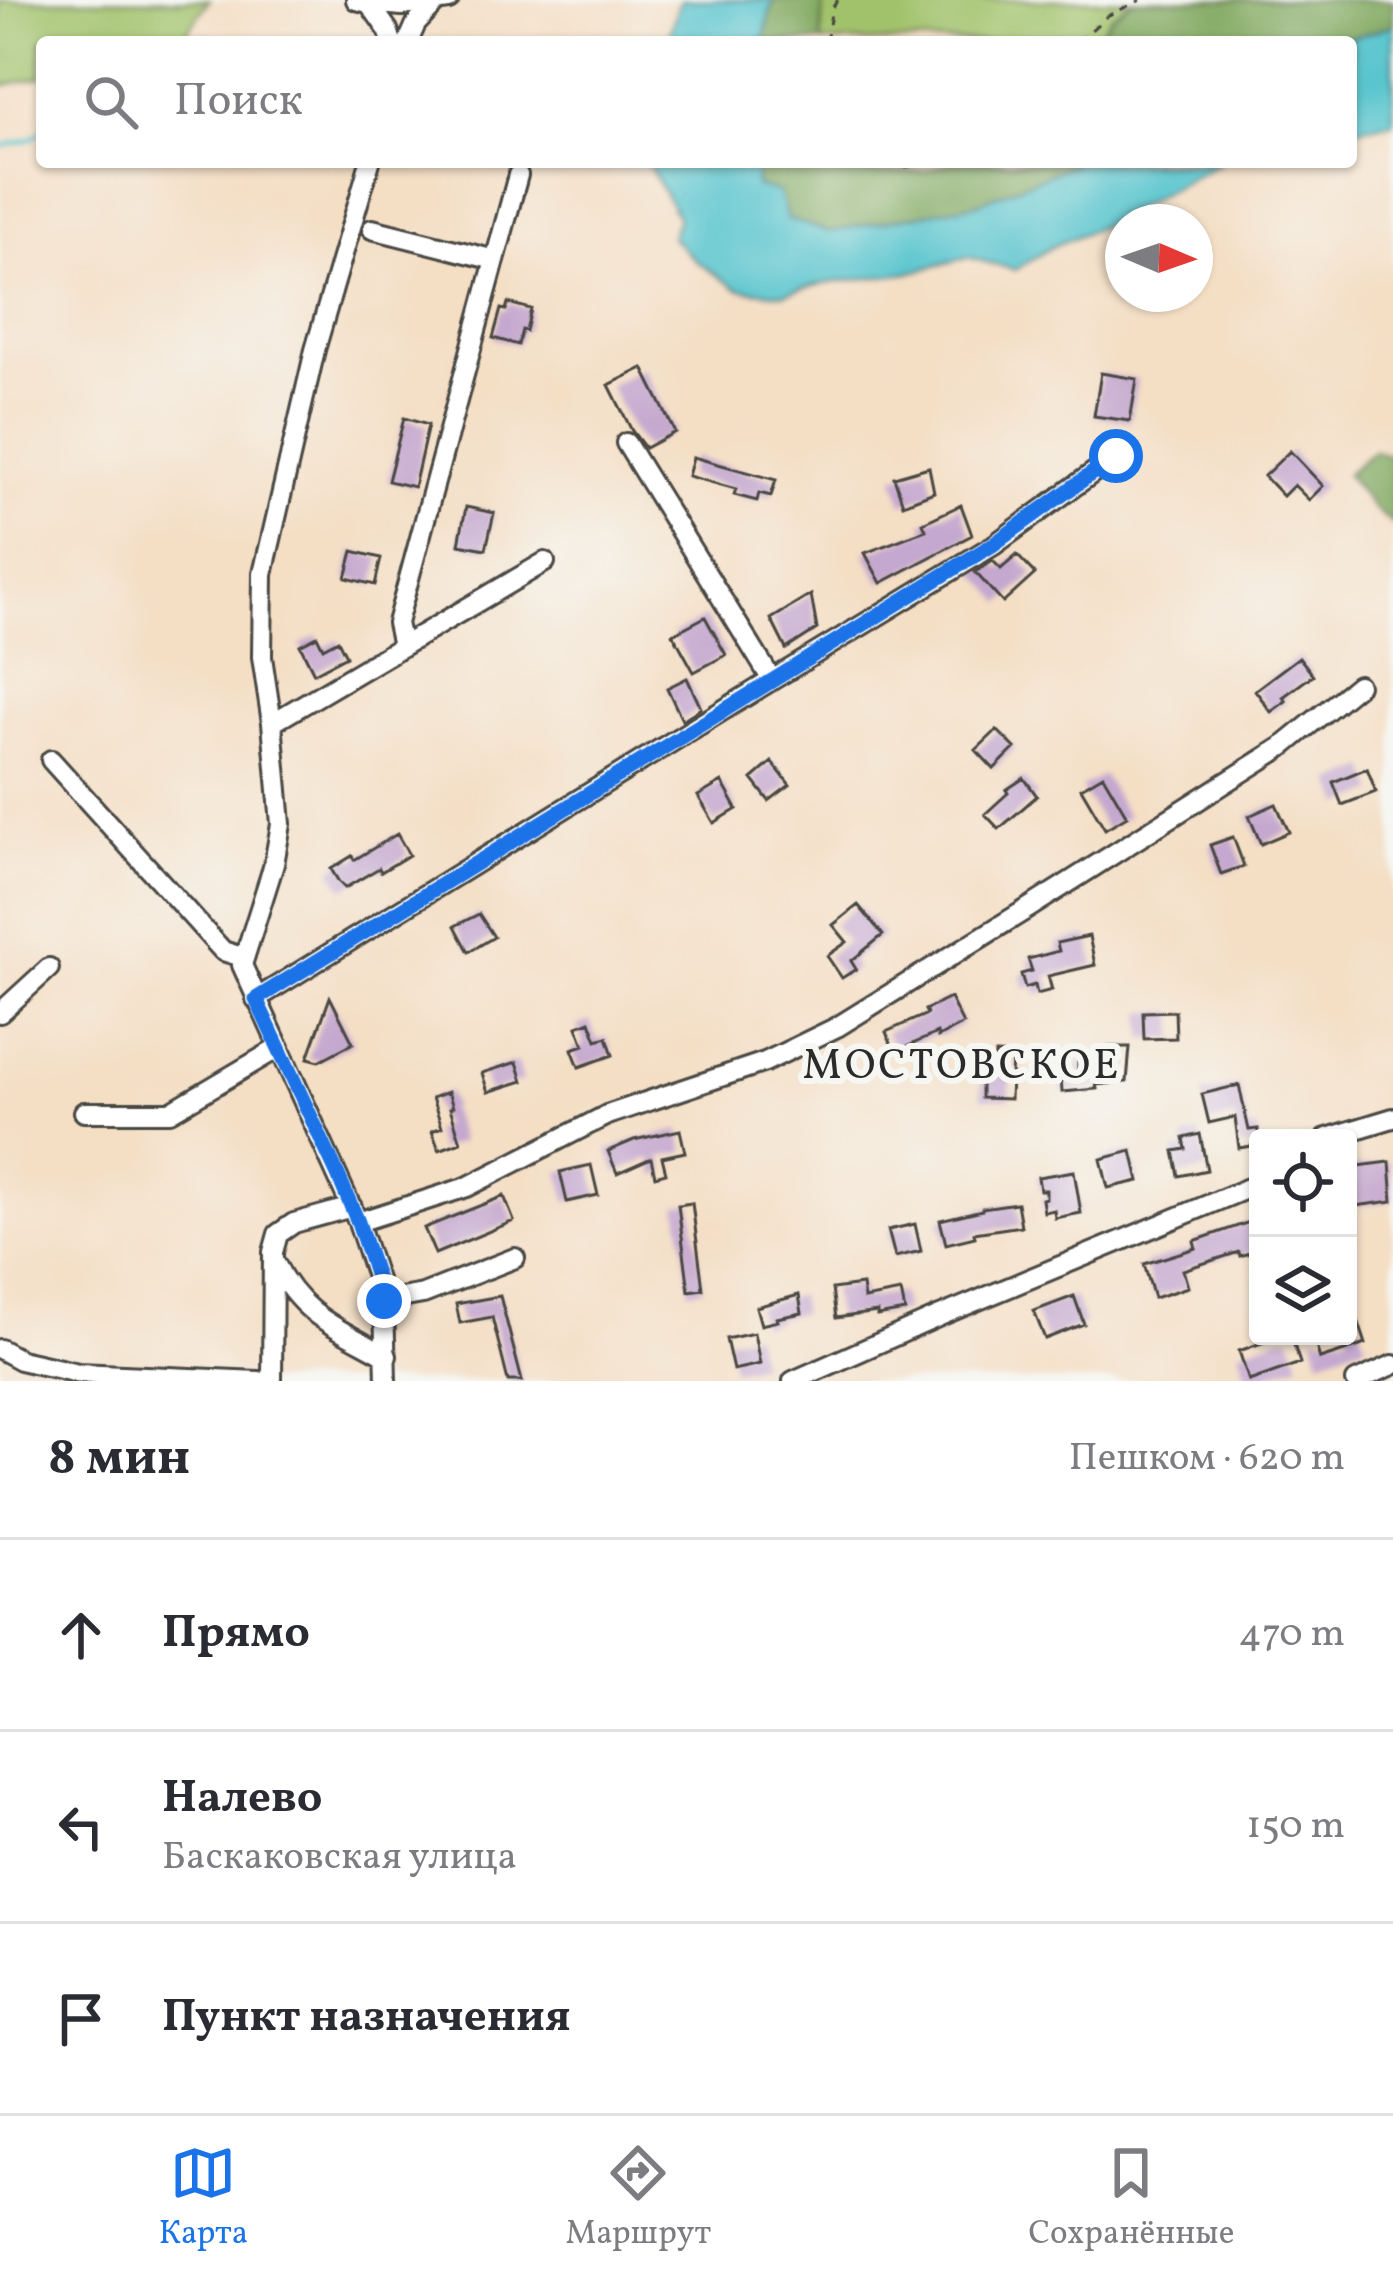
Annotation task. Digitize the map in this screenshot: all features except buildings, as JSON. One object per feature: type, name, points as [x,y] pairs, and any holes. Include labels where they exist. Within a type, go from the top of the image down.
[{"type":"street","points":[[362,1],[402,6],[442,2]]},
{"type":"street","points":[[362,1],[390,36]]},
{"type":"street","points":[[411,36],[416,24],[442,2]]},
{"type":"street","points":[[368,168],[315,350],[263,574],[262,657],[281,824],[274,864],[242,961],[355,1215],[384,1301],[386,1381]]},
{"type":"street","points":[[403,646],[397,623],[518,175]]},
{"type":"street","points":[[372,229],[495,260]]},
{"type":"street","points":[[626,442],[772,680]]},
{"type":"street","points":[[256,999],[994,544],[1116,456]]},
{"type":"street","points":[[272,723],[545,562]]},
{"type":"street","points":[[272,1381],[273,1258],[278,1234],[294,1223],[355,1215],[467,1187],[607,1115],[765,1062],[836,1027],[1282,747],[1358,685]]},
{"type":"street","points":[[51,760],[223,951],[242,961]]},
{"type":"street","points":[[0,1012],[49,968]]},
{"type":"street","points":[[84,1112],[170,1112],[280,1047]]},
{"type":"street","points":[[1357,1129],[1393,1118]]},
{"type":"street","points":[[793,1381],[1249,1188]]},
{"type":"street","points":[[273,1258],[287,1288],[313,1315],[387,1356]]},
{"type":"street","points":[[384,1301],[423,1294],[515,1258]]},
{"type":"street","points":[[0,1349],[20,1360],[78,1373],[259,1381]]},
{"type":"street","points":[[1356,1381],[1393,1365]]},
{"type":"path","points":[[827,36],[838,0]]},
{"type":"path","points":[[1085,36],[1107,16],[1141,0]]},
{"type":"green space","points":[[0,0],[209,0],[184,36],[36,36],[36,78],[0,86]]},
{"type":"green space","points":[[773,0],[826,0],[821,36],[764,36]]},
{"type":"green space","points":[[826,0],[1133,0],[1112,16],[1097,36],[821,36]]},
{"type":"green space","points":[[1133,0],[1393,0],[1393,25],[1357,36],[1097,36],[1112,16]]},
{"type":"green space","points":[[756,168],[844,168],[876,174],[935,168],[1064,168],[976,204],[830,232],[787,219],[755,186]]},
{"type":"green space","points":[[1374,451],[1393,457],[1393,524],[1373,508],[1346,474]]},
{"type":"water","points":[[680,0],[773,0],[764,36],[669,36]]},
{"type":"water","points":[[1393,25],[1393,122],[1357,128],[1357,36]]},
{"type":"water","points":[[650,168],[756,168],[756,186],[779,193],[787,219],[830,232],[976,204],[1064,168],[1209,168],[1143,204],[1105,204],[1105,224],[1053,246],[1015,270],[968,257],[909,273],[821,284],[783,294],[738,289],[696,261],[671,237],[678,218]]},
{"type":"waterway","points":[[0,147],[36,136]]},
{"type":"district","name":"МОСТОВСКОЕ","points":[[962,1063]]},
{"type":"route","points":[[384,1301],[358,1222],[256,999],[994,544],[1116,456]]}]
